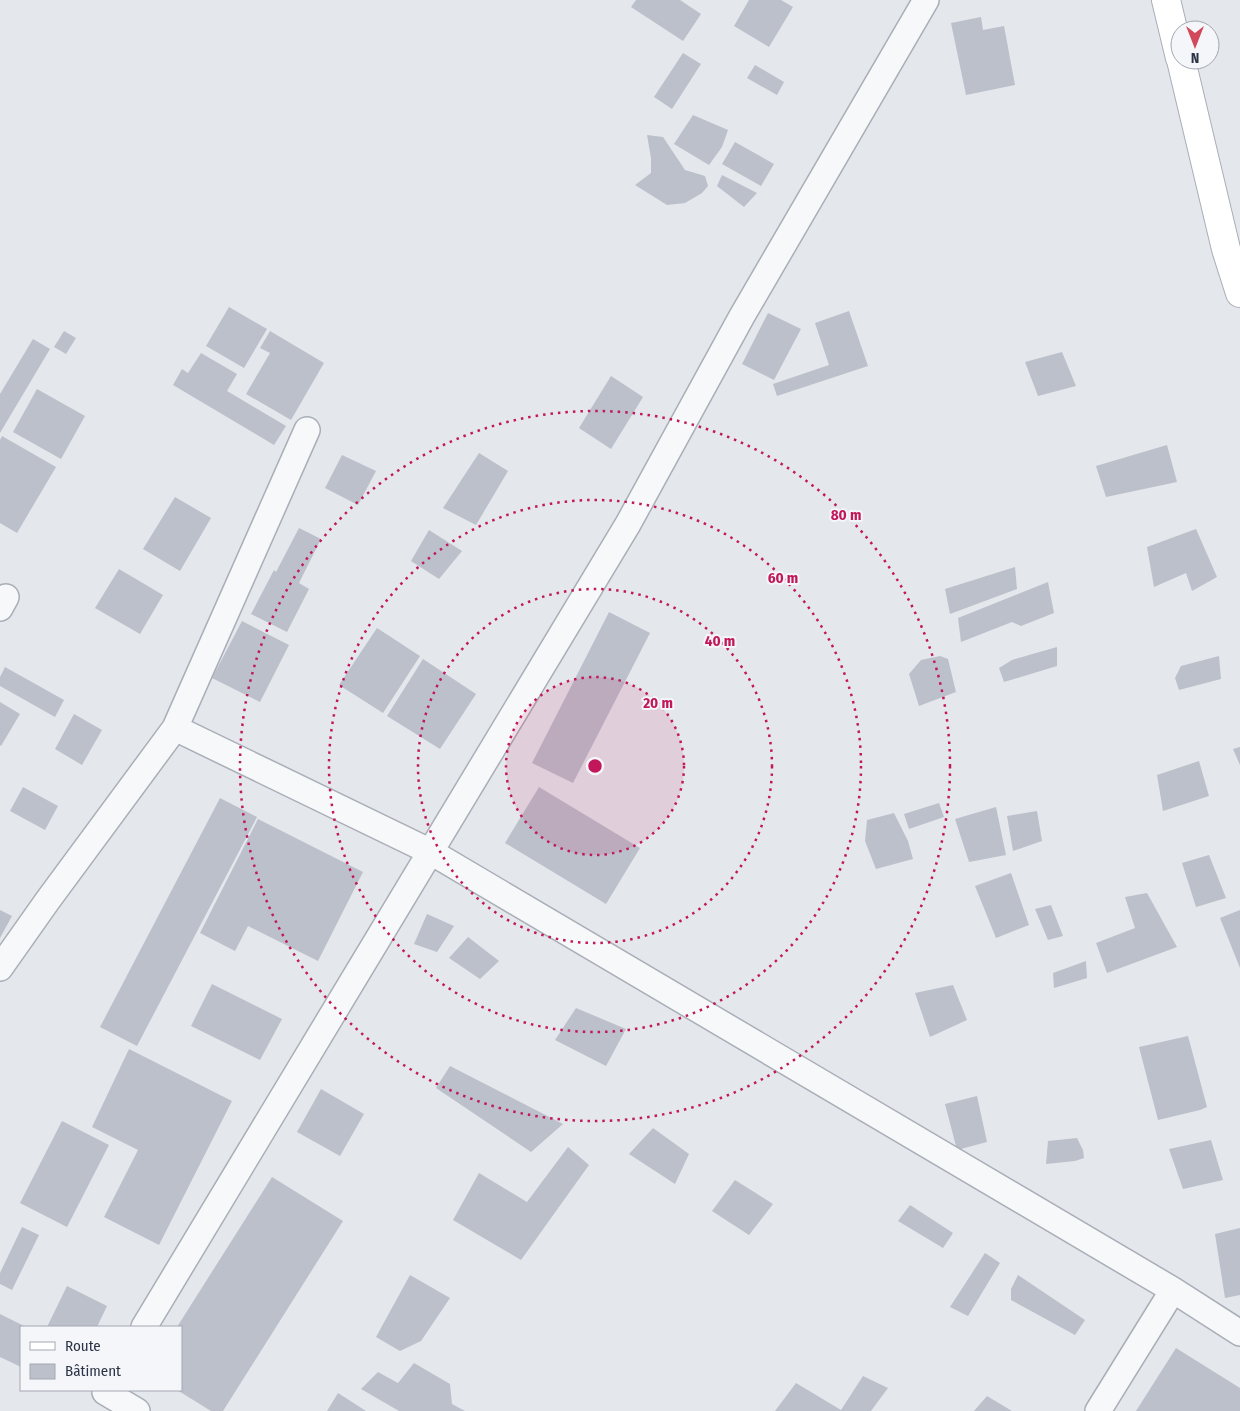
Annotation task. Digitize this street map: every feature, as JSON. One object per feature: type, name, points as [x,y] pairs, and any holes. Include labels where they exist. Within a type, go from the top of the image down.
[{"type":"main road","points":[[1166,0],[1171,20]]},
{"type":"main road","points":[[1183,70],[1226,249],[1240,293]]},
{"type":"street","points":[[145,1326],[628,524],[742,316],[926,0]]},
{"type":"street","points":[[0,968],[175,728],[307,430]]},
{"type":"street","points":[[175,728],[431,852],[1173,1290],[1240,1332]]},
{"type":"street","points":[[1098,1411],[1173,1290]]},
{"type":"street","points":[[102,1398],[137,1411]]},
{"type":"building","points":[[636,0],[680,0],[701,14],[683,41],[631,7]]},
{"type":"building","points":[[749,0],[781,0],[793,7],[769,47],[734,26]]},
{"type":"building","points":[[981,17],[983,30],[1004,26],[1015,85],[966,95],[951,23]]},
{"type":"building","points":[[683,53],[701,64],[672,109],[654,97]]},
{"type":"building","points":[[755,65],[784,82],[777,95],[747,78]]},
{"type":"building","points":[[693,115],[728,130],[722,147],[709,165],[674,144]]},
{"type":"building","points":[[647,135],[663,137],[685,170],[705,176],[708,186],[702,193],[685,203],[667,205],[635,185],[651,173],[651,158]]},
{"type":"building","points":[[735,142],[774,164],[761,186],[722,164]]},
{"type":"building","points":[[722,175],[757,193],[744,207],[717,186]]},
{"type":"building","points":[[229,307],[267,329],[244,368],[206,346]]},
{"type":"building","points":[[849,311],[868,366],[777,396],[773,384],[829,365],[815,323]]},
{"type":"building","points":[[768,313],[801,329],[774,380],[742,364]]},
{"type":"building","points":[[64,331],[76,338],[66,354],[54,347]]},
{"type":"building","points":[[270,331],[324,363],[291,420],[246,394],[270,353],[260,348]]},
{"type":"building","points":[[33,339],[50,349],[0,433],[0,394]]},
{"type":"building","points":[[1062,352],[1076,386],[1038,396],[1025,362]]},
{"type":"building","points":[[201,353],[237,374],[227,391],[286,426],[274,445],[173,385],[182,369],[188,373]]},
{"type":"building","points":[[611,376],[643,397],[611,449],[579,428]]},
{"type":"building","points":[[37,389],[85,416],[61,459],[13,432]]},
{"type":"building","points":[[2,436],[56,467],[17,533],[0,523],[0,440]]},
{"type":"building","points":[[1167,445],[1177,482],[1106,497],[1096,466]]},
{"type":"building","points":[[479,453],[508,471],[476,525],[443,508]]},
{"type":"building","points":[[342,455],[376,471],[358,505],[325,488]]},
{"type":"building","points":[[175,497],[211,518],[180,571],[143,549]]},
{"type":"building","points":[[299,528],[321,539],[299,583],[309,589],[287,632],[251,614]]},
{"type":"building","points":[[1196,529],[1217,577],[1192,591],[1186,573],[1154,587],[1147,547]]},
{"type":"building","points":[[429,530],[462,551],[439,579],[411,561]]},
{"type":"building","points":[[1015,567],[1017,589],[950,614],[945,589]]},
{"type":"building","points":[[119,569],[163,595],[140,634],[95,608]]},
{"type":"building","points":[[1048,582],[1054,613],[1021,626],[1012,622],[961,642],[958,618]]},
{"type":"building","points":[[609,612],[650,633],[573,783],[532,763]]},
{"type":"building","points":[[242,621],[289,645],[260,702],[212,678]]},
{"type":"building","points":[[377,628],[420,656],[383,713],[339,685]]},
{"type":"building","points":[[1057,647],[1057,666],[1004,682],[999,668],[1012,660]]},
{"type":"building","points":[[940,656],[948,659],[956,692],[919,706],[909,674],[921,660]]},
{"type":"building","points":[[1219,656],[1221,679],[1179,690],[1175,678],[1181,666]]},
{"type":"building","points":[[423,659],[476,694],[440,749],[387,716]]},
{"type":"building","points":[[5,667],[64,700],[55,717],[0,686],[0,677]]},
{"type":"building","points":[[0,702],[20,714],[1,746],[0,745]]},
{"type":"building","points":[[74,714],[102,730],[82,765],[55,749]]},
{"type":"building","points":[[1240,747],[1240,765],[1233,749]]},
{"type":"building","points":[[1199,761],[1209,796],[1163,811],[1157,775]]},
{"type":"building","points":[[23,787],[58,806],[45,830],[10,811]]},
{"type":"building","points":[[539,787],[640,848],[606,904],[505,843]]},
{"type":"building","points":[[220,798],[257,817],[137,1046],[100,1027]]},
{"type":"building","points":[[939,803],[944,817],[909,829],[904,814]]},
{"type":"building","points":[[996,807],[1006,855],[969,862],[955,819]]},
{"type":"building","points":[[1037,811],[1042,841],[1013,851],[1007,816]]},
{"type":"building","points":[[894,813],[908,841],[913,859],[876,869],[865,841],[867,820]]},
{"type":"building","points":[[258,819],[363,872],[318,961],[248,926],[235,951],[200,933]]},
{"type":"building","points":[[1209,855],[1226,898],[1196,907],[1182,863]]},
{"type":"building","points":[[1011,873],[1029,925],[996,938],[975,886]]},
{"type":"building","points":[[1147,893],[1177,947],[1107,973],[1096,943],[1135,928],[1125,897]]},
{"type":"building","points":[[1051,905],[1063,936],[1048,940],[1035,909]]},
{"type":"building","points":[[0,910],[12,916],[0,938]]},
{"type":"building","points":[[1240,910],[1240,968],[1220,918]]},
{"type":"building","points":[[427,914],[454,926],[437,952],[414,944]]},
{"type":"building","points":[[468,937],[499,961],[480,979],[449,958]]},
{"type":"building","points":[[1086,961],[1087,978],[1054,988],[1053,973]]},
{"type":"building","points":[[212,984],[282,1019],[260,1060],[191,1026]]},
{"type":"building","points":[[953,985],[967,1020],[930,1037],[915,993]]},
{"type":"building","points":[[576,1008],[626,1029],[606,1066],[555,1040]]},
{"type":"building","points":[[1188,1036],[1207,1107],[1158,1120],[1139,1047]]},
{"type":"building","points":[[129,1049],[232,1101],[159,1245],[104,1217],[138,1150],[92,1127]]},
{"type":"building","points":[[450,1066],[563,1124],[531,1152],[436,1088]]},
{"type":"building","points":[[321,1089],[364,1114],[340,1156],[297,1132]]},
{"type":"building","points":[[977,1096],[987,1142],[957,1150],[945,1104]]},
{"type":"building","points":[[62,1121],[109,1145],[67,1227],[20,1203]]},
{"type":"building","points":[[653,1128],[689,1154],[675,1184],[629,1154]]},
{"type":"building","points":[[1077,1138],[1083,1150],[1084,1158],[1075,1161],[1046,1164],[1048,1141]]},
{"type":"building","points":[[1211,1140],[1223,1180],[1183,1189],[1169,1149]]},
{"type":"building","points":[[568,1147],[589,1165],[521,1260],[453,1220],[479,1173],[527,1202]]},
{"type":"building","points":[[272,1177],[343,1221],[223,1411],[211,1411],[179,1391],[182,1391],[182,1326],[178,1326]]},
{"type":"building","points":[[735,1180],[773,1204],[749,1235],[712,1211]]},
{"type":"building","points":[[910,1205],[953,1233],[943,1248],[898,1221]]},
{"type":"building","points":[[22,1227],[39,1235],[12,1290],[0,1284],[0,1273]]},
{"type":"building","points":[[1240,1228],[1240,1295],[1225,1298],[1215,1234]]},
{"type":"building","points":[[985,1253],[1000,1263],[968,1316],[950,1307]]},
{"type":"building","points":[[410,1275],[450,1298],[421,1341],[400,1351],[376,1337]]},
{"type":"building","points":[[1018,1275],[1085,1320],[1075,1335],[1011,1300],[1011,1289]]},
{"type":"building","points":[[67,1286],[107,1306],[97,1326],[47,1326]]},
{"type":"building","points":[[0,1314],[24,1326],[20,1326],[20,1367],[0,1357]]},
{"type":"building","points":[[1176,1348],[1240,1388],[1240,1411],[1136,1411]]},
{"type":"building","points":[[414,1363],[450,1384],[452,1404],[465,1411],[399,1411],[361,1389],[378,1372],[398,1383]]},
{"type":"building","points":[[863,1376],[888,1388],[871,1411],[775,1411],[796,1383],[841,1410]]},
{"type":"building","points":[[338,1393],[366,1411],[327,1411]]},
{"type":"building","points":[[987,1396],[1012,1411],[974,1411]]}]
